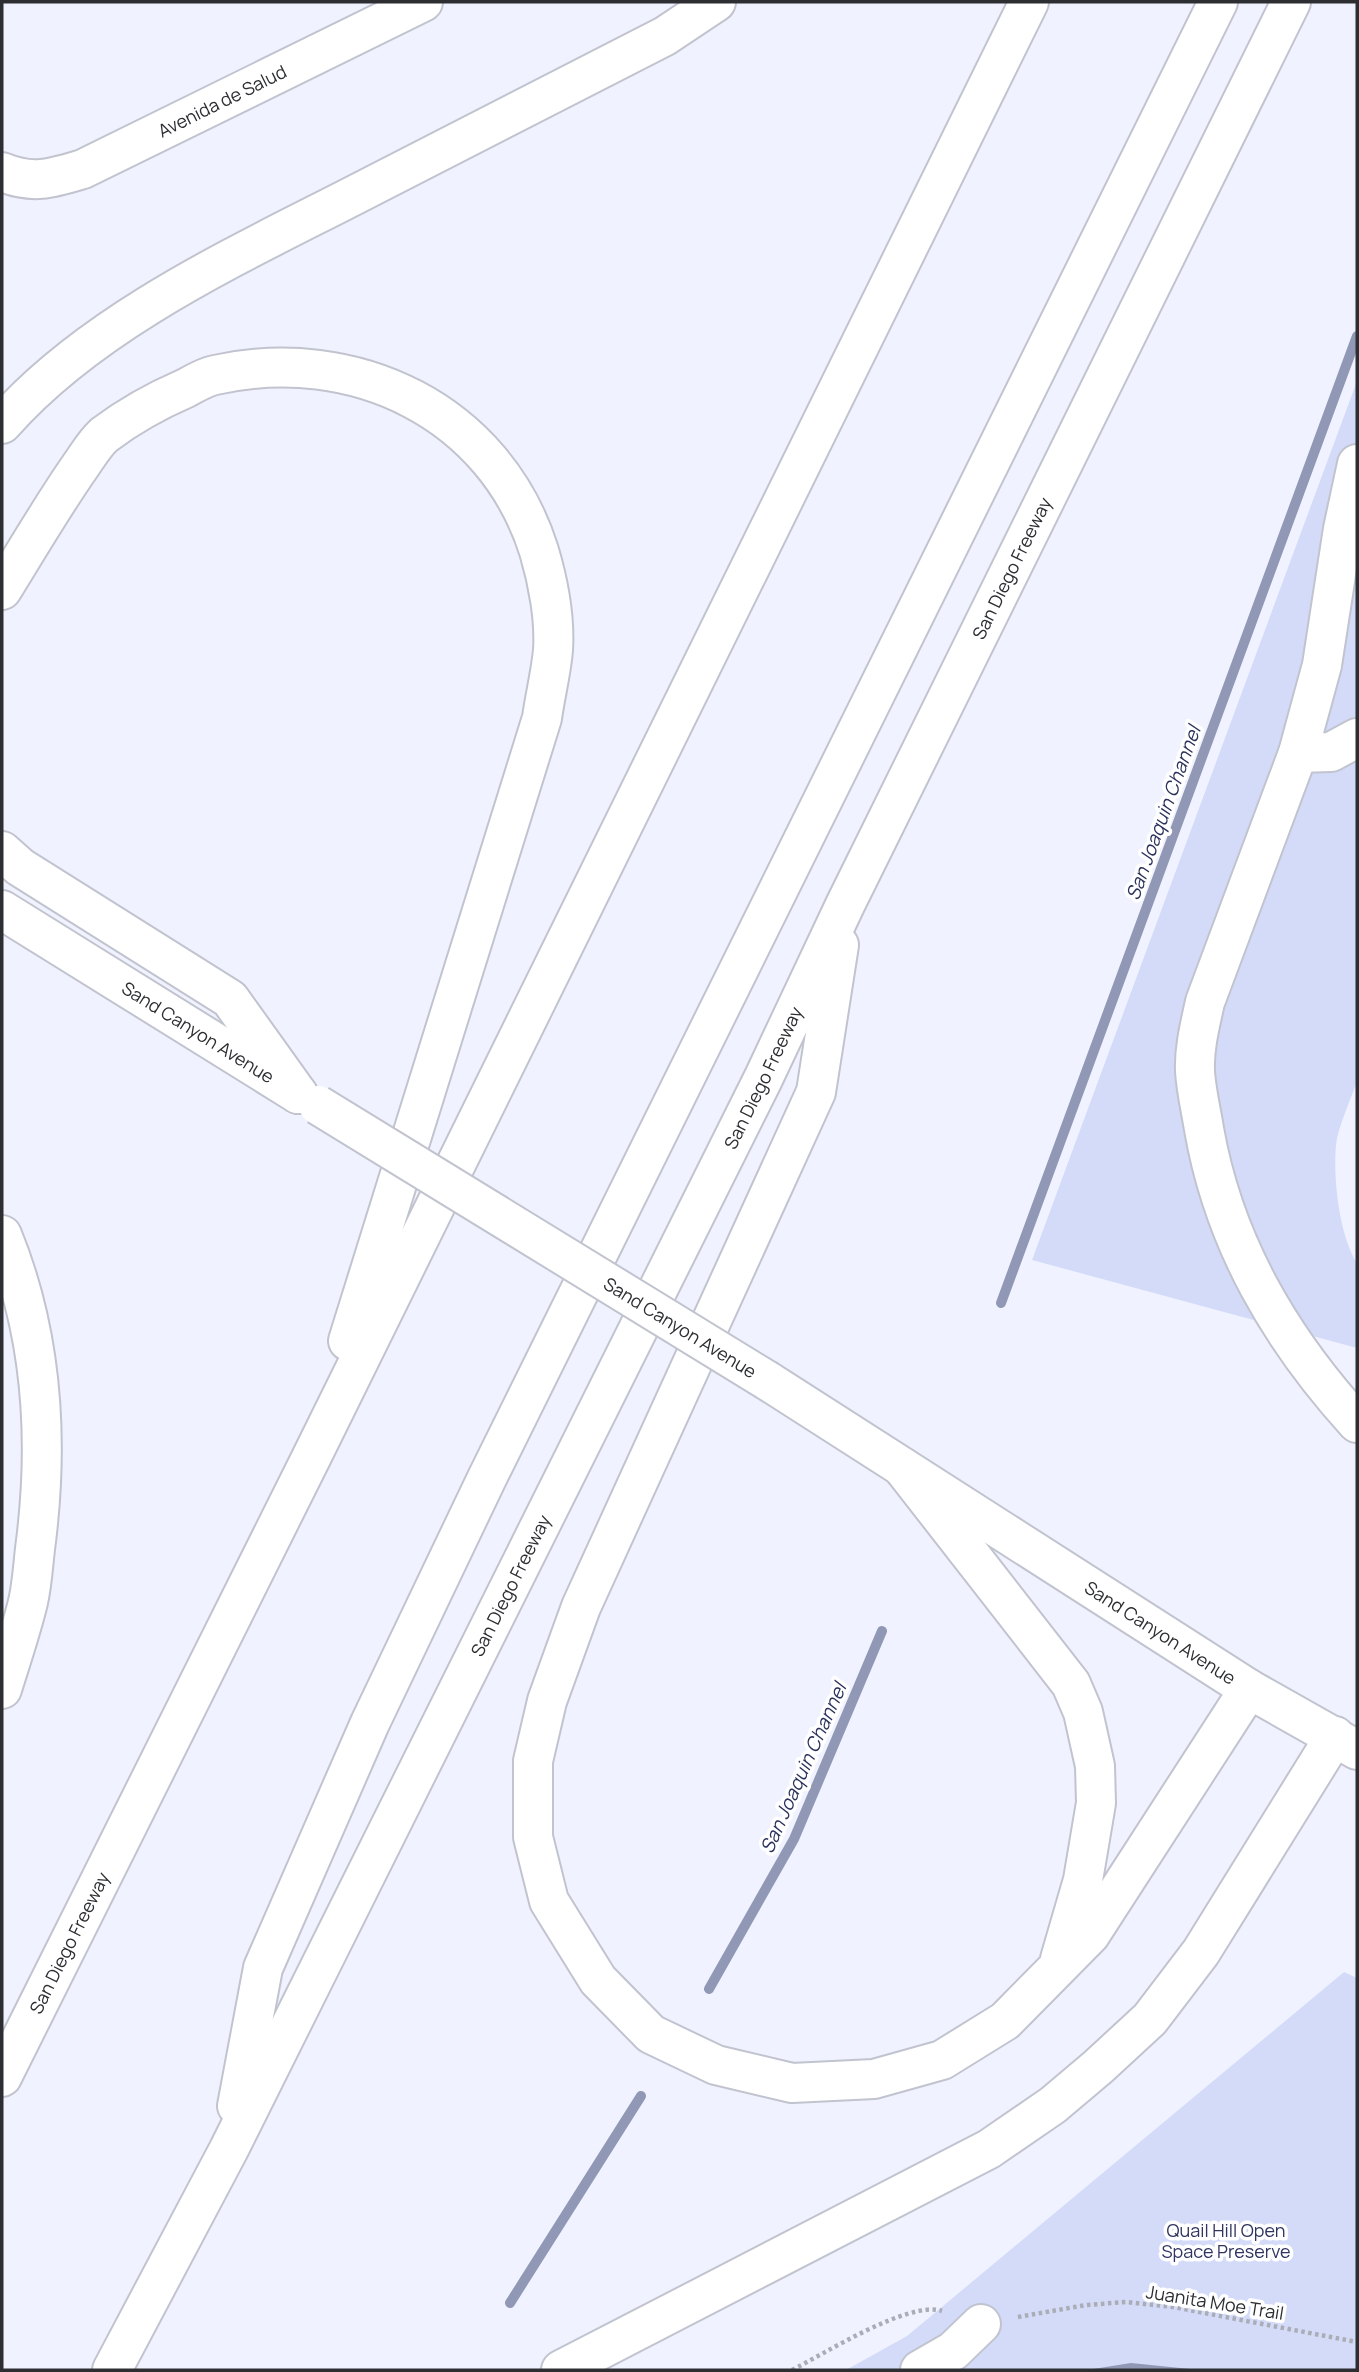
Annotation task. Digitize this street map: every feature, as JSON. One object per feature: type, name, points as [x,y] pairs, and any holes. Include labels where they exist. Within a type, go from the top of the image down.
[{"type":"main road","name":"Avenida de Salud","points":[[9,175],[46,180],[83,169],[423,2]]},
{"type":"main road","points":[[2,424],[79,351],[179,288],[278,234],[665,36],[716,2]]},
{"type":"main road","name":"San Diego Freeway","points":[[2,2077],[312,1456],[1028,2]]},
{"type":"main road","name":"San Diego Freeway","points":[[229,2149],[262,1968],[370,1723],[487,1478],[1218,2]]},
{"type":"main road","name":"San Diego Freeway","points":[[112,2370],[229,2149],[756,1091],[1290,2]]},
{"type":"main road","points":[[2,590],[68,484],[101,438],[147,405],[212,376],[265,367],[320,369],[379,382],[461,429],[488,458],[518,500],[539,552],[550,604],[553,649],[542,718],[312,1456]]},
{"type":"main road","points":[[1357,464],[1343,529],[1322,665],[1298,753],[1205,1002],[1198,1035],[1195,1071],[1210,1163],[1239,1247],[1259,1290],[1293,1345],[1357,1423]]},
{"type":"main road","points":[[1298,753],[1332,752],[1357,738]]},
{"type":"main road","points":[[2,851],[20,867],[230,999],[308,1100]]},
{"type":"main road","points":[[845,905],[816,1092],[581,1607],[547,1701],[533,1761],[533,1837],[549,1900],[598,1980],[651,2034],[716,2065],[792,2083],[874,2080],[942,2060],[1005,2021],[1090,1935],[1249,1689]]},
{"type":"main road","name":"Sand Canyon Avenue","points":[[2,911],[768,1381],[1249,1689],[1346,1743]]},
{"type":"main road","points":[[2,1235],[15,1267],[29,1323],[39,1375],[43,1441],[39,1517],[28,1601],[2,1689]]},
{"type":"main road","points":[[902,1467],[1071,1684],[1083,1712],[1095,1766],[1096,1803],[1083,1880],[1058,1966]]},
{"type":"main road","points":[[561,2370],[978,2155],[1053,2105],[1150,2019],[1202,1952],[1346,1743]]},
{"type":"main road","points":[[920,2370],[953,2351],[981,2324]]},
{"type":"path","name":"Juanita Moe Trail","points":[[792,2370],[895,2317],[935,2309],[981,2324],[1086,2305],[1126,2302],[1172,2307],[1357,2342]]},
{"type":"green space","points":[[1357,381],[1357,1081],[1339,1130],[1335,1158],[1342,1222],[1357,1263],[1357,1348],[1032,1260]]},
{"type":"green space","name":"Quail Hill Open Space Preserve","points":[[1344,1972],[1357,1978],[1357,2370],[846,2370],[907,2336]]},
{"type":"shaded area","points":[[1131,2363],[1200,2370],[1087,2370]]},
{"type":"waterway","name":"San Joaquin Channel","points":[[1001,1303],[1357,336]]},
{"type":"waterway","name":"San Joaquin Channel","points":[[709,1989],[794,1839],[882,1631]]},
{"type":"waterway","name":"San Joaquin Channel","points":[[510,2303],[641,2096]]}]
